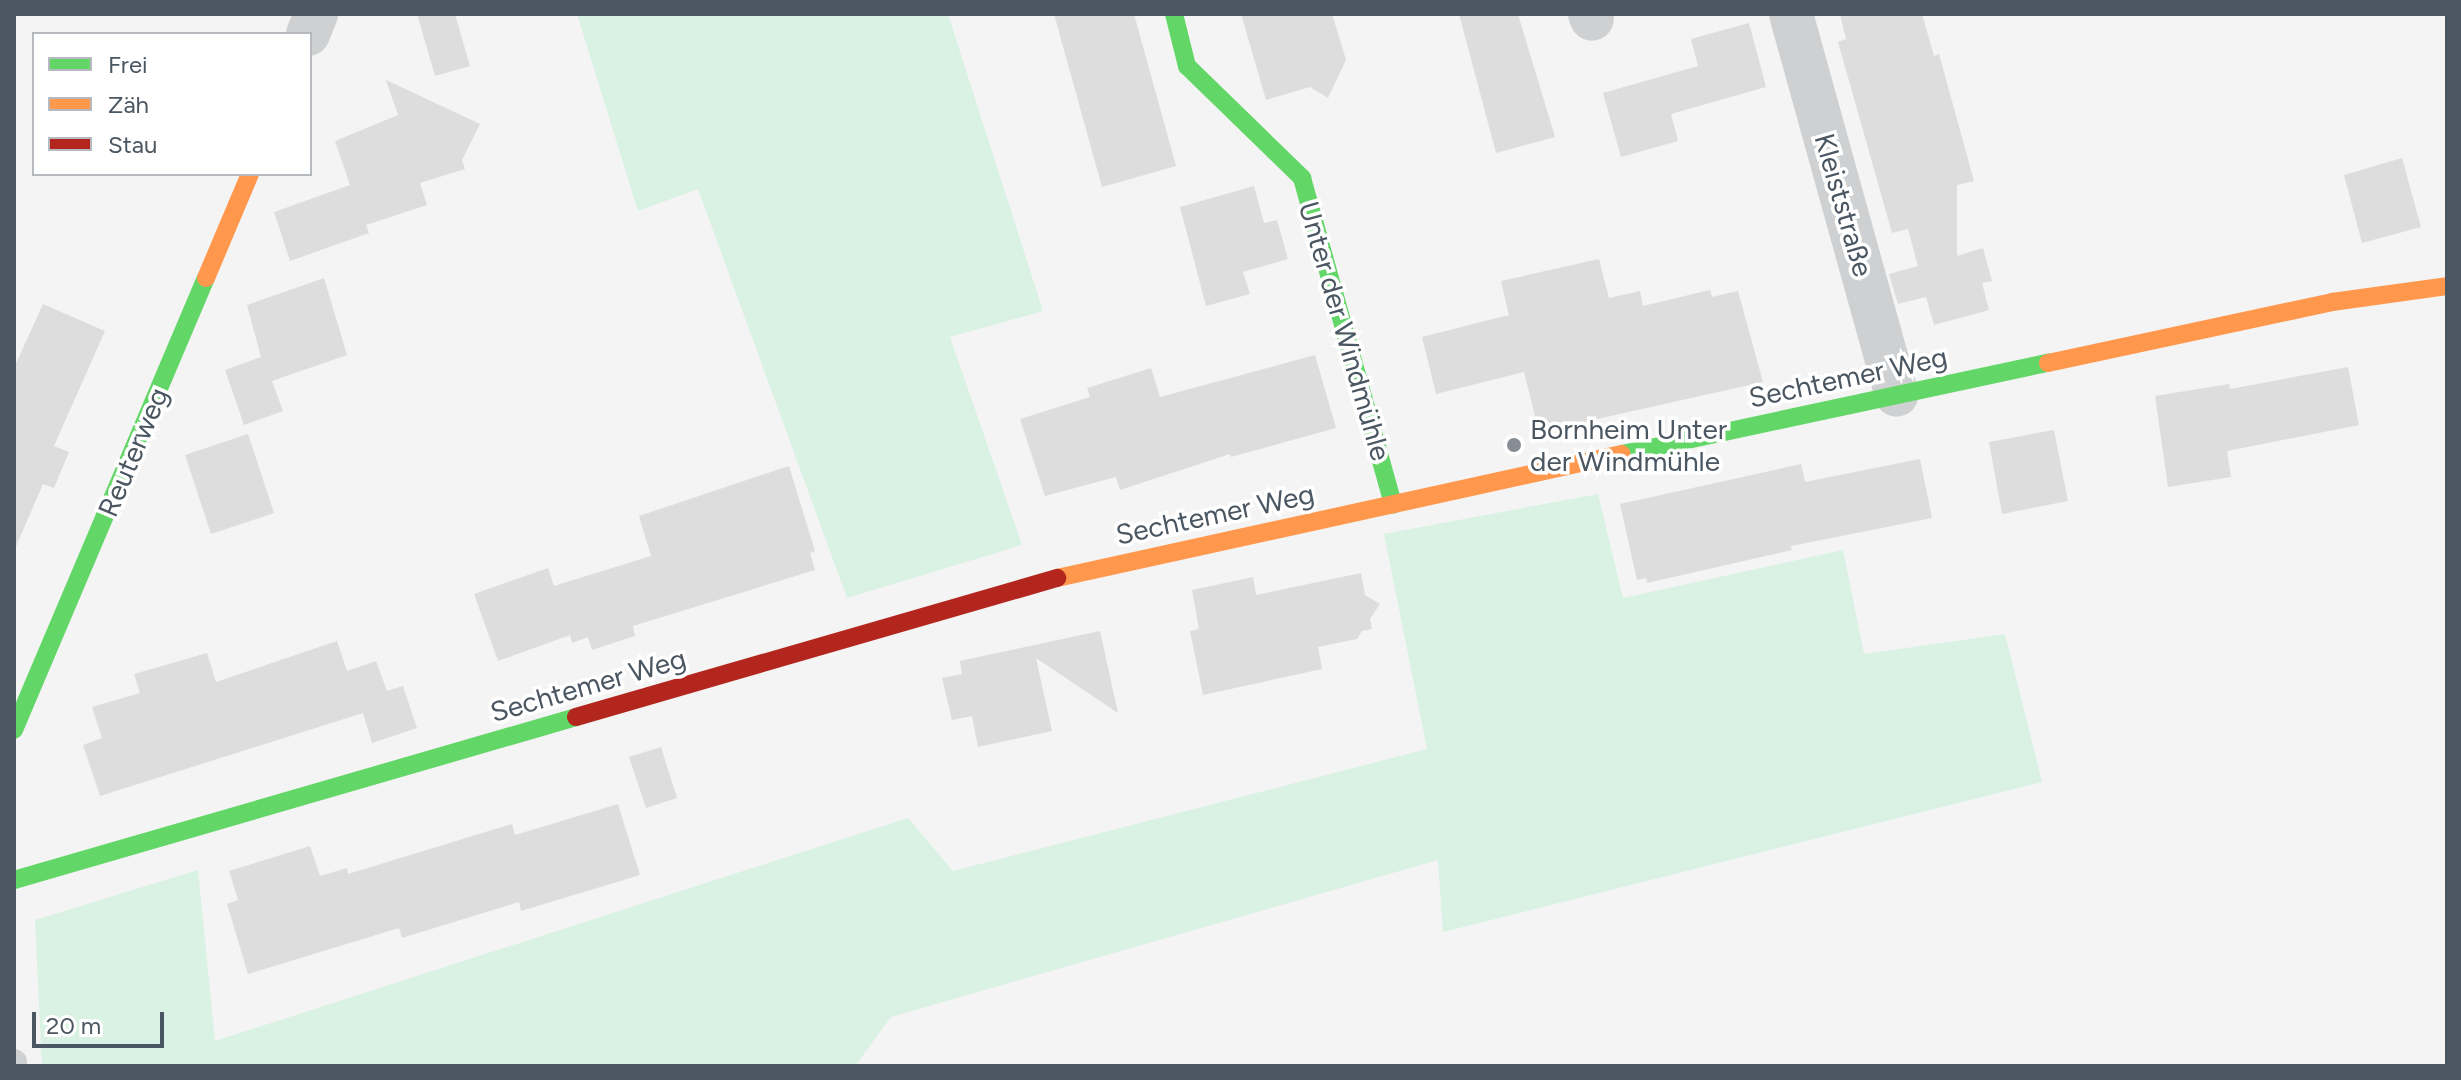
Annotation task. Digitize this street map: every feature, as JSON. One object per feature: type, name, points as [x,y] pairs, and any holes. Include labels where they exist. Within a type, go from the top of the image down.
[{"type":"street","name":"Unter der Windmühle","points":[[1174,14],[1187,66],[1302,178],[1393,505]]},
{"type":"street","name":"Kleiststraße","points":[[1791,14],[1897,395]]},
{"type":"street","name":"Reuterweg","points":[[14,730],[249,176]]},
{"type":"street","name":"Sechtemer Weg","points":[[14,880],[1095,567],[2332,302],[2447,286]]},
{"type":"green space","points":[[577,14],[948,14],[1043,311],[950,337],[1022,545],[847,598],[698,189],[638,211]]},
{"type":"green space","points":[[1598,494],[1623,598],[1843,550],[1864,654],[2005,634],[2042,782],[1443,932],[1438,860],[891,1017],[855,1066],[42,1066],[35,920],[198,870],[215,1041],[908,818],[953,871],[1427,749],[1384,534]]},
{"type":"building","points":[[417,14],[455,14],[470,66],[435,76]]},
{"type":"building","points":[[1054,14],[1134,14],[1176,166],[1102,187]]},
{"type":"building","points":[[1241,14],[1332,14],[1346,60],[1328,98],[1310,87],[1266,100]]},
{"type":"building","points":[[1459,14],[1518,14],[1555,137],[1496,153]]},
{"type":"building","points":[[1840,14],[1922,14],[1934,56],[1939,54],[1974,181],[1957,185],[1957,256],[1983,248],[1992,281],[1982,283],[1989,310],[1934,325],[1926,297],[1898,304],[1889,274],[1918,266],[1908,229],[1892,233],[1838,42],[1846,39]]},
{"type":"building","points":[[1749,23],[1766,87],[1671,114],[1678,141],[1621,157],[1603,93],[1698,66],[1691,39]]},
{"type":"building","points":[[386,80],[480,124],[462,160],[465,169],[420,183],[427,205],[366,225],[369,233],[290,261],[274,212],[350,185],[335,141],[398,115]]},
{"type":"building","points":[[2402,158],[2421,227],[2362,243],[2344,175]]},
{"type":"building","points":[[1254,186],[1264,223],[1277,220],[1288,259],[1243,272],[1250,294],[1206,306],[1180,207]]},
{"type":"building","points":[[1599,259],[1609,298],[1640,291],[1643,306],[1710,290],[1712,297],[1738,291],[1763,382],[1539,432],[1524,372],[1436,394],[1422,337],[1509,315],[1501,281]]},
{"type":"building","points":[[324,278],[347,355],[272,381],[283,411],[244,425],[225,370],[261,357],[247,305]]},
{"type":"building","points":[[43,304],[105,331],[54,446],[69,452],[54,488],[43,484],[14,551],[14,368]]},
{"type":"building","points":[[1315,355],[1336,428],[1231,457],[1230,454],[1120,490],[1116,477],[1045,496],[1020,419],[1090,397],[1087,388],[1151,368],[1160,397]]},
{"type":"building","points":[[2348,367],[2359,425],[2227,451],[2231,477],[2168,487],[2155,396],[2229,384],[2230,389]]},
{"type":"building","points":[[2054,430],[2068,501],[2002,514],[1989,442]]},
{"type":"building","points":[[248,434],[274,513],[211,534],[185,455]]},
{"type":"building","points":[[1920,459],[1932,518],[1791,546],[1792,550],[1647,583],[1646,578],[1637,580],[1620,504],[1801,464],[1805,482]]},
{"type":"building","points":[[789,466],[815,551],[810,553],[815,570],[633,626],[635,636],[592,650],[588,637],[572,643],[570,635],[498,661],[474,594],[548,568],[554,586],[651,556],[639,516]]},
{"type":"building","points":[[1361,573],[1365,595],[1380,604],[1370,619],[1372,629],[1362,631],[1357,639],[1318,647],[1322,669],[1203,695],[1190,631],[1199,629],[1192,590],[1253,577],[1256,595]]},
{"type":"building","points":[[1100,631],[1118,713],[1036,658],[1052,731],[978,747],[972,716],[952,720],[942,678],[962,674],[960,661]]},
{"type":"building","points":[[337,641],[347,671],[376,661],[387,691],[403,686],[417,728],[372,743],[363,713],[100,796],[83,745],[102,738],[92,707],[140,693],[134,674],[207,653],[216,682]]},
{"type":"building","points":[[661,747],[677,798],[646,808],[629,757]]},
{"type":"building","points":[[618,804],[640,875],[521,911],[519,902],[402,938],[399,928],[248,974],[227,904],[238,900],[229,871],[310,846],[320,876],[347,868],[348,874],[512,824],[515,835]]},
{"type":"traffic: fast","points":[[1174,14],[1187,66],[1302,178],[1393,505]]},
{"type":"traffic: fast","points":[[14,730],[206,278]]},
{"type":"traffic: fast","points":[[1622,454],[2048,363]]},
{"type":"traffic: fast","points":[[14,880],[576,717]]},
{"type":"traffic: slow","points":[[206,278],[249,176]]},
{"type":"traffic: slow","points":[[2048,363],[2332,302],[2447,286]]},
{"type":"traffic: slow","points":[[1057,578],[1622,454]]},
{"type":"traffic: jam","points":[[576,717],[1057,578]]},
{"type":"place","name":"Bornheim Unter der Windmühle","points":[[1514,445]]}]
